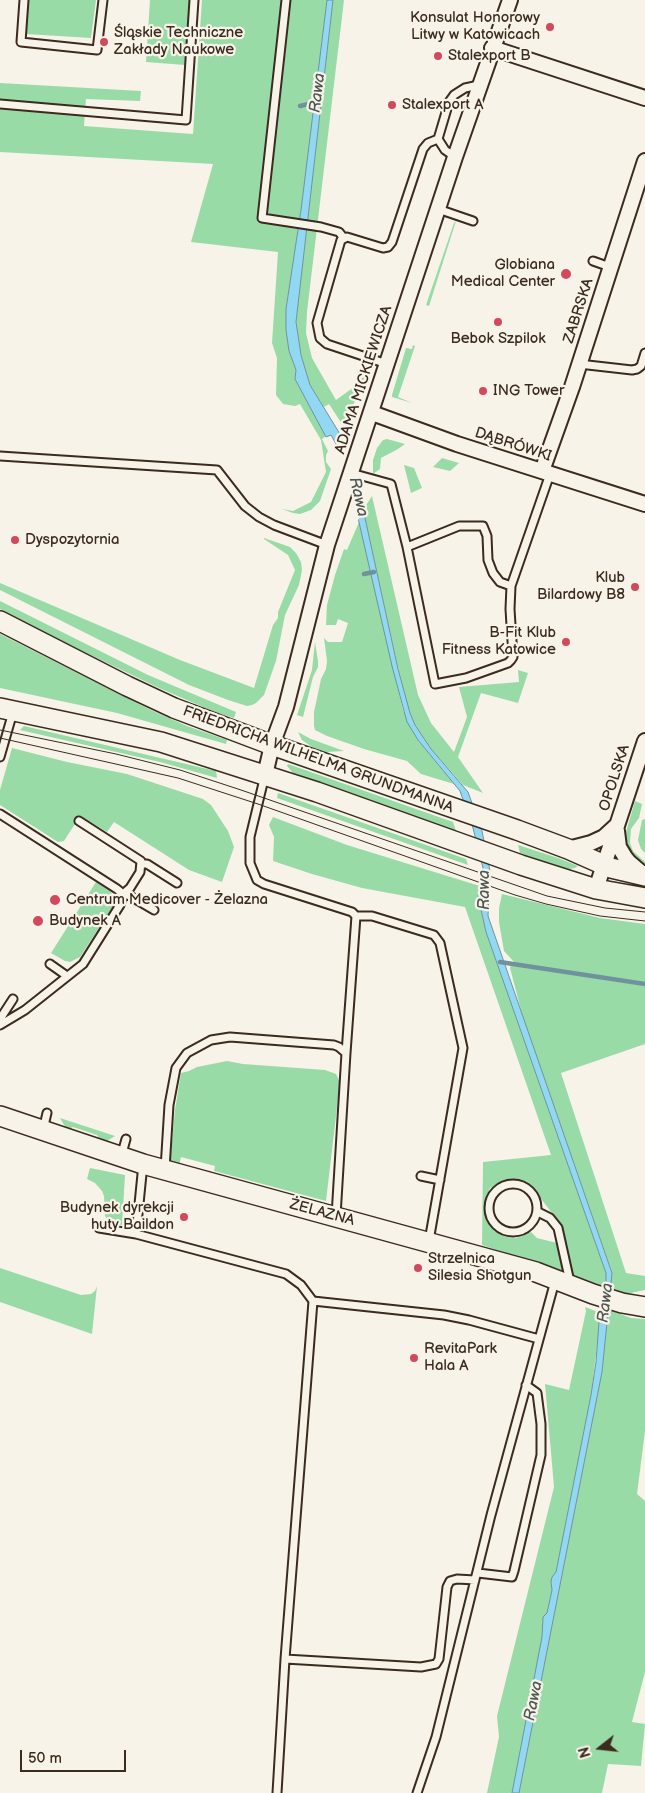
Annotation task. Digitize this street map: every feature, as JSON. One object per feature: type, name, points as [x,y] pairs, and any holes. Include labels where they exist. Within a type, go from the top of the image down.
[{"type":"main road","name":"FRIEDRICHA WILHELMA GRUNDMANNA","points":[[0,621],[166,704],[272,745],[517,830],[604,865],[645,876]]},
{"type":"main road","name":"FRIEDRICHA WILHELMA GRUNDMANNA","points":[[7,709],[160,742],[265,775],[521,865],[596,888],[645,898]]},
{"type":"main road","name":"ŻELAZNA","points":[[0,1116],[45,1122],[121,1157],[143,1164],[429,1242],[563,1281],[622,1303],[645,1307]]},
{"type":"street","name":"ADAMA MICKIEWICZA","points":[[265,775],[272,745],[286,707],[327,545],[479,85],[510,0]]},
{"type":"street","points":[[492,48],[645,98]]},
{"type":"street","name":"ZABRSKA","points":[[546,472],[578,364],[645,161]]},
{"type":"street","name":"DĄBRÓWKI","points":[[372,413],[457,444],[645,504]]},
{"type":"street","name":"OPOLSKA","points":[[596,888],[645,741]]},
{"type":"street","name":"OPOLSKA","points":[[568,849],[591,843],[617,826]]},
{"type":"street","name":"OPOLSKA","points":[[617,826],[619,847],[628,862],[645,876]]},
{"type":"lane","points":[[24,0],[21,42],[97,50],[103,0]]},
{"type":"lane","points":[[0,104],[186,120],[194,0]]},
{"type":"lane","points":[[286,0],[262,218],[320,226],[339,232],[343,238]]},
{"type":"lane","points":[[455,157],[445,150],[438,139],[449,102],[454,95],[465,88],[479,85]]},
{"type":"lane","points":[[343,238],[347,237],[388,248],[392,242],[423,149],[428,143],[438,139]]},
{"type":"lane","points":[[438,209],[473,221]]},
{"type":"lane","points":[[343,238],[317,323],[320,338],[327,344],[387,364]]},
{"type":"lane","points":[[593,260],[610,267]]},
{"type":"lane","points":[[578,364],[632,370],[641,366],[645,353]]},
{"type":"lane","points":[[0,456],[217,470],[245,506],[260,518],[327,545]]},
{"type":"lane","points":[[351,473],[391,484],[407,547],[436,684],[466,678],[508,663],[513,657],[510,609],[511,586],[546,472]]},
{"type":"lane","points":[[407,547],[459,526],[483,526],[487,536],[488,560],[493,573],[500,582],[511,586]]},
{"type":"lane","points":[[0,757],[7,709]]},
{"type":"lane","points":[[265,775],[250,837],[250,863],[252,872],[257,880],[264,884],[352,912],[356,916],[381,918],[434,935],[440,943],[463,1048],[429,1242]]},
{"type":"lane","points":[[0,814],[122,894],[130,896],[154,910]]},
{"type":"lane","points":[[79,821],[142,864],[147,864],[177,883]]},
{"type":"lane","points":[[0,1025],[26,1010],[83,964],[120,905],[122,894],[130,888],[140,872],[142,864]]},
{"type":"lane","points":[[336,1217],[356,916]]},
{"type":"lane","points":[[50,964],[67,976]]},
{"type":"lane","points":[[0,1019],[12,999]]},
{"type":"lane","points":[[165,1170],[170,1105],[176,1068],[187,1053],[211,1040],[230,1037],[334,1045],[340,1047],[346,1053]]},
{"type":"lane","points":[[121,1157],[126,1139]]},
{"type":"lane","points":[[136,1234],[143,1164]]},
{"type":"lane","points":[[421,1176],[440,1180]]},
{"type":"lane","points":[[516,1184],[526,1187],[533,1193],[537,1202],[538,1212],[535,1221],[528,1228],[520,1232],[510,1233],[501,1230],[494,1224],[489,1215],[489,1205],[492,1196],[498,1189],[516,1184]]},
{"type":"lane","points":[[417,1793],[436,1737],[491,1515],[539,1339],[563,1281],[558,1228],[550,1218],[538,1212]]},
{"type":"lane","points":[[99,1228],[136,1234],[286,1274],[301,1284],[313,1301],[284,1659],[277,1793]]},
{"type":"lane","points":[[313,1301],[444,1315],[539,1339]]},
{"type":"lane","points":[[478,1573],[512,1577],[514,1571],[541,1455],[541,1424],[537,1393],[526,1385]]},
{"type":"lane","points":[[284,1659],[422,1667],[436,1664],[447,1587],[450,1581],[457,1579],[475,1580]]},
{"type":"green space","points":[[28,0],[96,0],[91,38],[26,34]]},
{"type":"green space","points":[[150,0],[189,0],[185,65],[146,62]]},
{"type":"green space","points":[[202,0],[327,0],[301,210],[286,309],[286,330],[289,351],[296,370],[295,379],[326,436],[322,439],[328,451],[326,462],[331,469],[320,501],[311,510],[300,514],[282,509],[293,511],[311,502],[326,472],[321,440],[300,404],[295,406],[283,404],[276,395],[277,358],[272,343],[278,252],[191,242],[213,164],[0,152],[0,83],[141,91],[140,101],[86,99],[84,126],[193,134]]},
{"type":"green space","points":[[333,0],[344,0],[306,333],[312,358],[336,400],[354,387],[366,374],[345,425],[342,424],[329,404],[324,407],[310,385],[301,355],[296,322]]},
{"type":"green space","points":[[456,221],[429,306],[426,305],[454,223]]},
{"type":"green space","points":[[413,345],[415,346],[398,397],[412,403],[392,397],[392,395],[406,348],[412,349]]},
{"type":"green space","points":[[387,439],[405,444],[381,458],[380,469],[373,474],[373,460],[377,448],[383,440]]},
{"type":"green space","points":[[442,458],[459,463],[450,471],[433,467]]},
{"type":"green space","points":[[404,465],[414,468],[422,488],[411,493]]},
{"type":"green space","points":[[372,496],[418,695],[431,723],[454,752],[467,717],[459,687],[519,682],[518,670],[528,673],[518,703],[481,693],[458,757],[483,793],[463,785],[431,749],[415,725],[410,713],[405,699],[363,510]]},
{"type":"green space","points":[[359,522],[403,710],[418,740],[454,784],[421,774],[407,761],[364,749],[315,730],[314,712],[327,661],[324,638],[328,642],[342,642],[348,623],[338,619],[336,625],[326,625],[327,605],[344,549],[347,550]]},
{"type":"green space","points":[[264,538],[290,547],[301,562],[302,570],[299,585],[285,615],[276,661],[264,695],[256,703],[247,706],[189,685],[0,590],[0,583],[180,660],[254,688],[273,625],[278,618],[278,612],[295,570],[288,555]]},
{"type":"green space","points":[[0,601],[148,675],[236,712],[234,718],[217,713],[159,688],[74,647],[0,609]]},
{"type":"green space","points":[[0,634],[153,711],[187,726],[227,740],[226,744],[117,713],[0,688]]},
{"type":"green space","points":[[315,642],[318,667],[313,677],[303,717],[297,715],[312,670]]},
{"type":"green space","points":[[24,726],[216,771],[217,778],[160,762],[20,730]]},
{"type":"green space","points":[[298,732],[311,739],[344,751],[326,752],[312,747],[302,740]]},
{"type":"green space","points":[[12,748],[67,762],[127,774],[203,799],[211,805],[228,831],[234,847],[222,882],[189,870],[114,822],[107,832],[80,816],[64,841],[58,842],[0,805],[0,790]]},
{"type":"green space","points":[[288,764],[453,822],[456,831],[293,773],[287,766]]},
{"type":"green space","points":[[278,793],[466,859],[468,865],[277,798]]},
{"type":"green space","points":[[635,801],[642,804],[639,818],[631,829],[630,843],[633,851],[645,862],[645,867],[636,862],[625,845],[626,832]]},
{"type":"green space","points":[[273,817],[347,845],[483,887],[478,896],[486,932],[606,1273],[606,1287],[573,1275],[562,1226],[528,1182],[517,1179],[502,1181],[490,1188],[486,1199],[486,1213],[491,1226],[507,1237],[516,1238],[531,1232],[537,1238],[557,1243],[564,1273],[482,1245],[483,1162],[551,1155],[465,907],[362,888],[273,861],[274,837],[269,825]]},
{"type":"green space","points":[[645,819],[645,853],[641,849],[638,840],[642,820]]},
{"type":"green space","points":[[518,845],[578,866],[569,869],[520,853]]},
{"type":"green space","points":[[96,882],[111,892],[113,906],[80,957],[70,962],[65,961],[51,953]]},
{"type":"green space","points":[[502,894],[600,918],[645,924],[645,983],[515,963],[504,951],[499,922]]},
{"type":"green space","points":[[511,965],[645,986],[645,1044],[561,1073],[626,1273],[645,1276],[645,1290],[626,1294],[610,1288],[612,1272],[523,1018],[510,968]]},
{"type":"green space","points":[[227,1061],[243,1064],[325,1070],[336,1074],[340,1082],[326,1201],[214,1171],[215,1166],[181,1157],[179,1166],[170,1163],[181,1073],[197,1067]]},
{"type":"green space","points":[[60,1118],[115,1136],[107,1141],[100,1141],[97,1135],[73,1127],[67,1130]]},
{"type":"green space","points":[[90,1168],[125,1175],[122,1225],[110,1222],[105,1216],[102,1191],[95,1183],[87,1179]]},
{"type":"green space","points":[[0,1268],[81,1295],[91,1294],[97,1286],[92,1334],[0,1302]]},
{"type":"green space","points":[[585,1307],[601,1313],[591,1395],[556,1572],[552,1577],[552,1590],[547,1613],[543,1617],[542,1637],[512,1793],[487,1793],[499,1737],[497,1716],[554,1487],[545,1384],[569,1390],[586,1311]]},
{"type":"green space","points":[[607,1309],[631,1318],[645,1319],[645,1431],[637,1494],[645,1501],[645,1672],[632,1722],[645,1724],[641,1766],[608,1764],[602,1793],[519,1793],[602,1372]]},
{"type":"water","name":"Rawa","points":[[327,0],[333,0],[296,322],[301,355],[310,385],[343,439],[353,463],[398,669],[410,713],[415,725],[431,749],[468,792],[482,831],[490,871],[488,916],[612,1273],[602,1372],[519,1793],[512,1793],[542,1637],[543,1617],[547,1613],[552,1590],[552,1577],[556,1572],[591,1395],[599,1322],[606,1287],[606,1273],[486,932],[478,896],[484,885],[483,868],[473,828],[460,791],[418,740],[407,722],[392,666],[347,470],[342,455],[331,435],[326,437],[295,379],[296,370],[289,351],[286,330],[286,309],[301,210]]},
{"type":"pier","points":[[342,433],[356,463],[365,507],[357,522],[345,471],[337,450]]},
{"type":"waterway","name":"Rawa","points":[[300,106],[317,102]]},
{"type":"waterway","points":[[364,574],[374,572]]},
{"type":"waterway","points":[[500,962],[645,984]]},
{"type":"tram line","points":[[0,730],[116,754],[180,770],[547,896],[605,908],[645,912]]},
{"type":"tram line","points":[[0,738],[178,778],[258,804],[515,895],[546,904],[600,916],[645,921]]},
{"type":"place","name":"Konsulat Honorowy Litwy w Katowicach","points":[[550,27]]},
{"type":"place","name":"Śląskie Techniczne Zakłady Naukowe","points":[[104,42]]},
{"type":"place","name":"Stalexport B","points":[[438,56]]},
{"type":"place","name":"Stalexport A","points":[[392,105]]},
{"type":"place","name":"Globiana Medical Center","points":[[566,274]]},
{"type":"place","name":"Bebok Szpilok","points":[[498,322]]},
{"type":"place","name":"ING Tower","points":[[483,391]]},
{"type":"place","name":"Dyspozytornia","points":[[15,540]]},
{"type":"place","name":"Klub Bilardowy B8","points":[[635,587]]},
{"type":"place","name":"B-Fit Klub Fitness Katowice","points":[[566,642]]},
{"type":"place","name":"Centrum Medicover - Żelazna","points":[[55,900]]},
{"type":"place","name":"Budynek A","points":[[38,921]]},
{"type":"place","name":"Budynek dyrekcji huty Baildon","points":[[184,1217]]},
{"type":"place","name":"Strzelnica Silesia Shotgun","points":[[418,1268]]},
{"type":"place","name":"RevitaPark Hala A","points":[[414,1358]]}]
